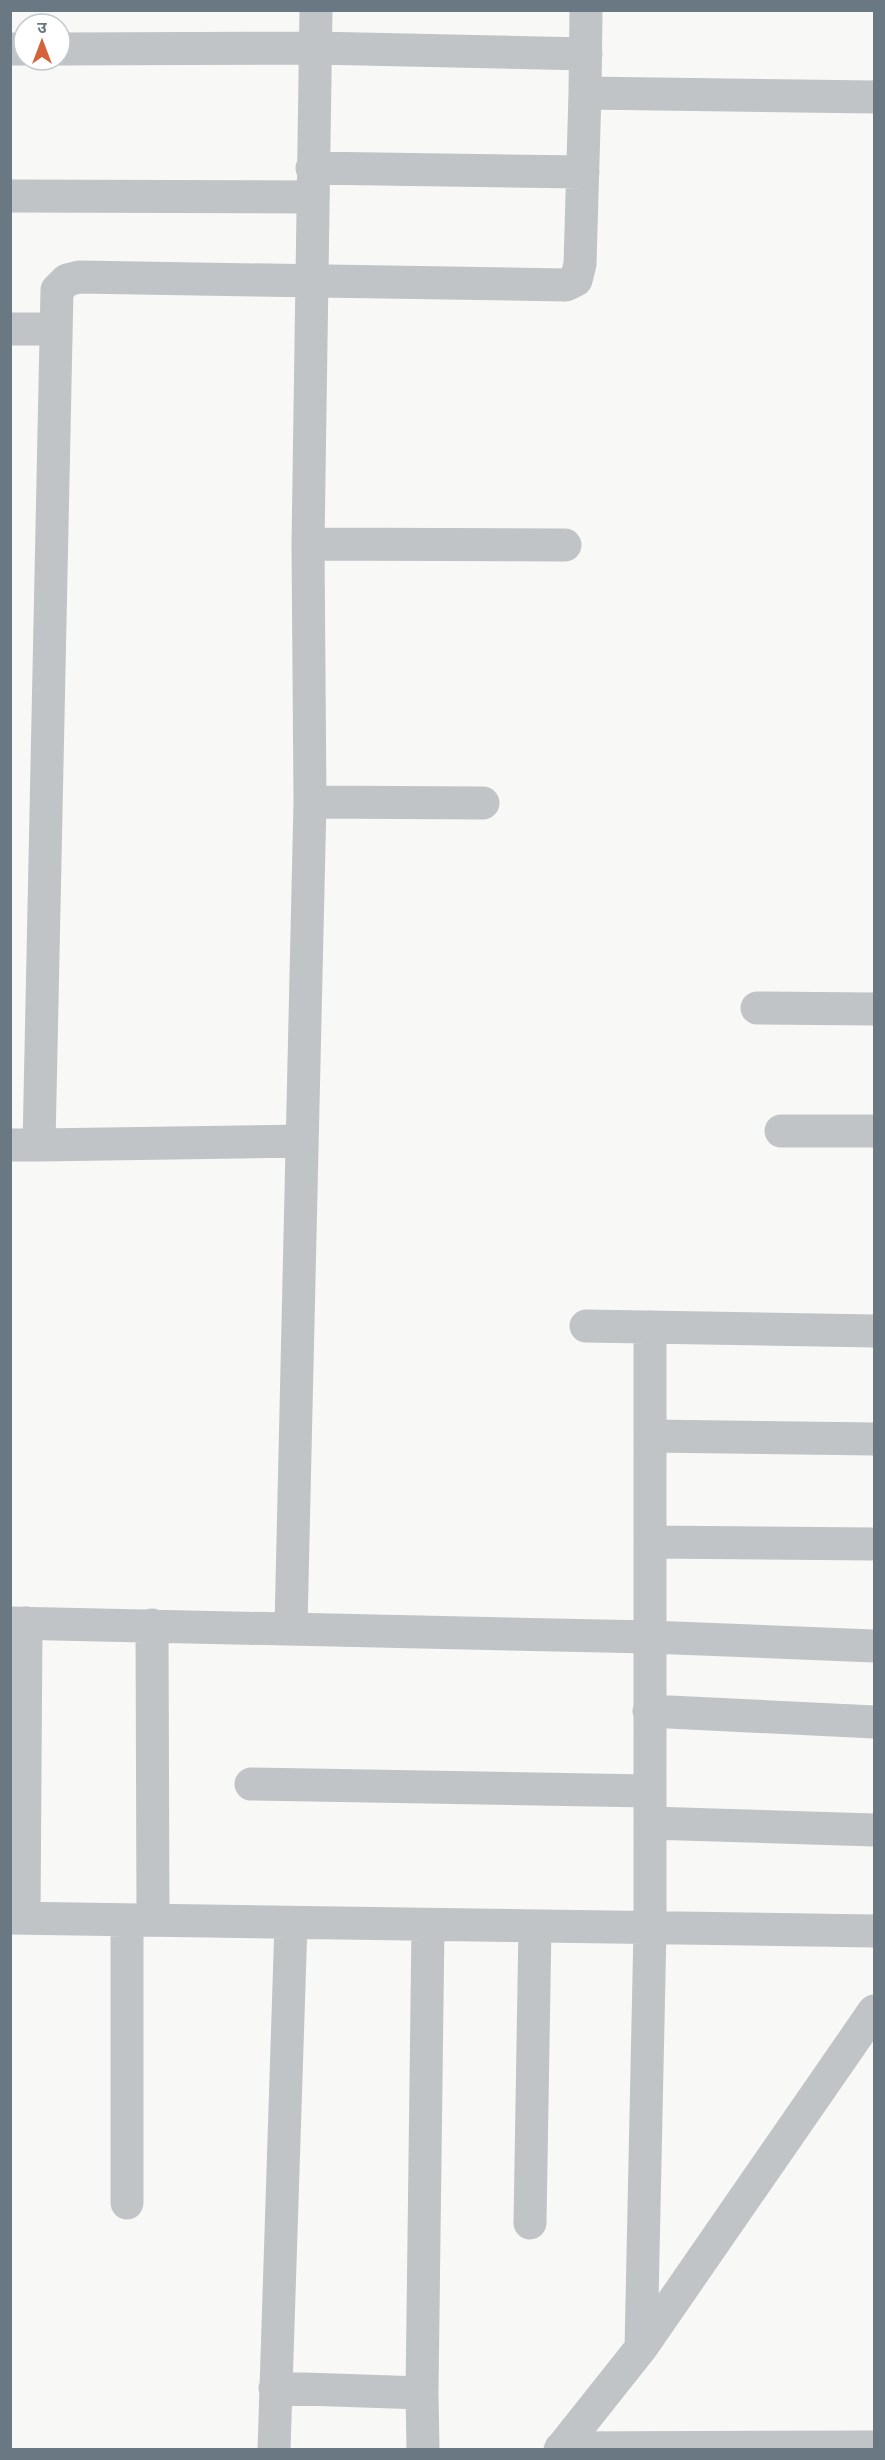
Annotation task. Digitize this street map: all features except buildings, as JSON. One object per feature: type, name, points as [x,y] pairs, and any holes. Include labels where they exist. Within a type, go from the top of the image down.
[{"type":"street","points":[[291,1627],[310,802],[308,544],[316,10]]},
{"type":"street","points":[[302,1141],[25,1145],[57,290],[67,279],[79,277],[566,285],[576,280],[580,264],[586,10]]},
{"type":"street","points":[[72,48],[315,48],[586,54]]},
{"type":"street","points":[[585,93],[874,97]]},
{"type":"street","points":[[10,196],[583,172]]},
{"type":"street","points":[[10,329],[55,329]]},
{"type":"street","points":[[308,544],[565,545]]},
{"type":"street","points":[[310,802],[483,803]]},
{"type":"street","points":[[757,1008],[874,1008]]},
{"type":"street","points":[[781,1131],[874,1131]]},
{"type":"street","points":[[586,1326],[874,1331]]},
{"type":"street","points":[[641,2348],[650,1929],[650,1327]]},
{"type":"street","points":[[650,1436],[874,1439]]},
{"type":"street","points":[[650,1542],[874,1544]]},
{"type":"street","points":[[874,1646],[291,1627],[18,1623],[17,1918],[874,1931]]},
{"type":"street","points":[[127,2203],[152,1625]]},
{"type":"street","points":[[649,1711],[874,1722]]},
{"type":"street","points":[[252,1784],[649,1791]]},
{"type":"street","points":[[650,1823],[874,1830]]},
{"type":"street","points":[[273,2450],[291,1923]]},
{"type":"street","points":[[423,2450],[428,1924]]},
{"type":"street","points":[[530,2223],[535,1926]]},
{"type":"street","points":[[561,2449],[641,2348],[874,2011]]},
{"type":"street","points":[[276,2388],[422,2393]]},
{"type":"street","points":[[561,2449],[874,2447]]}]
